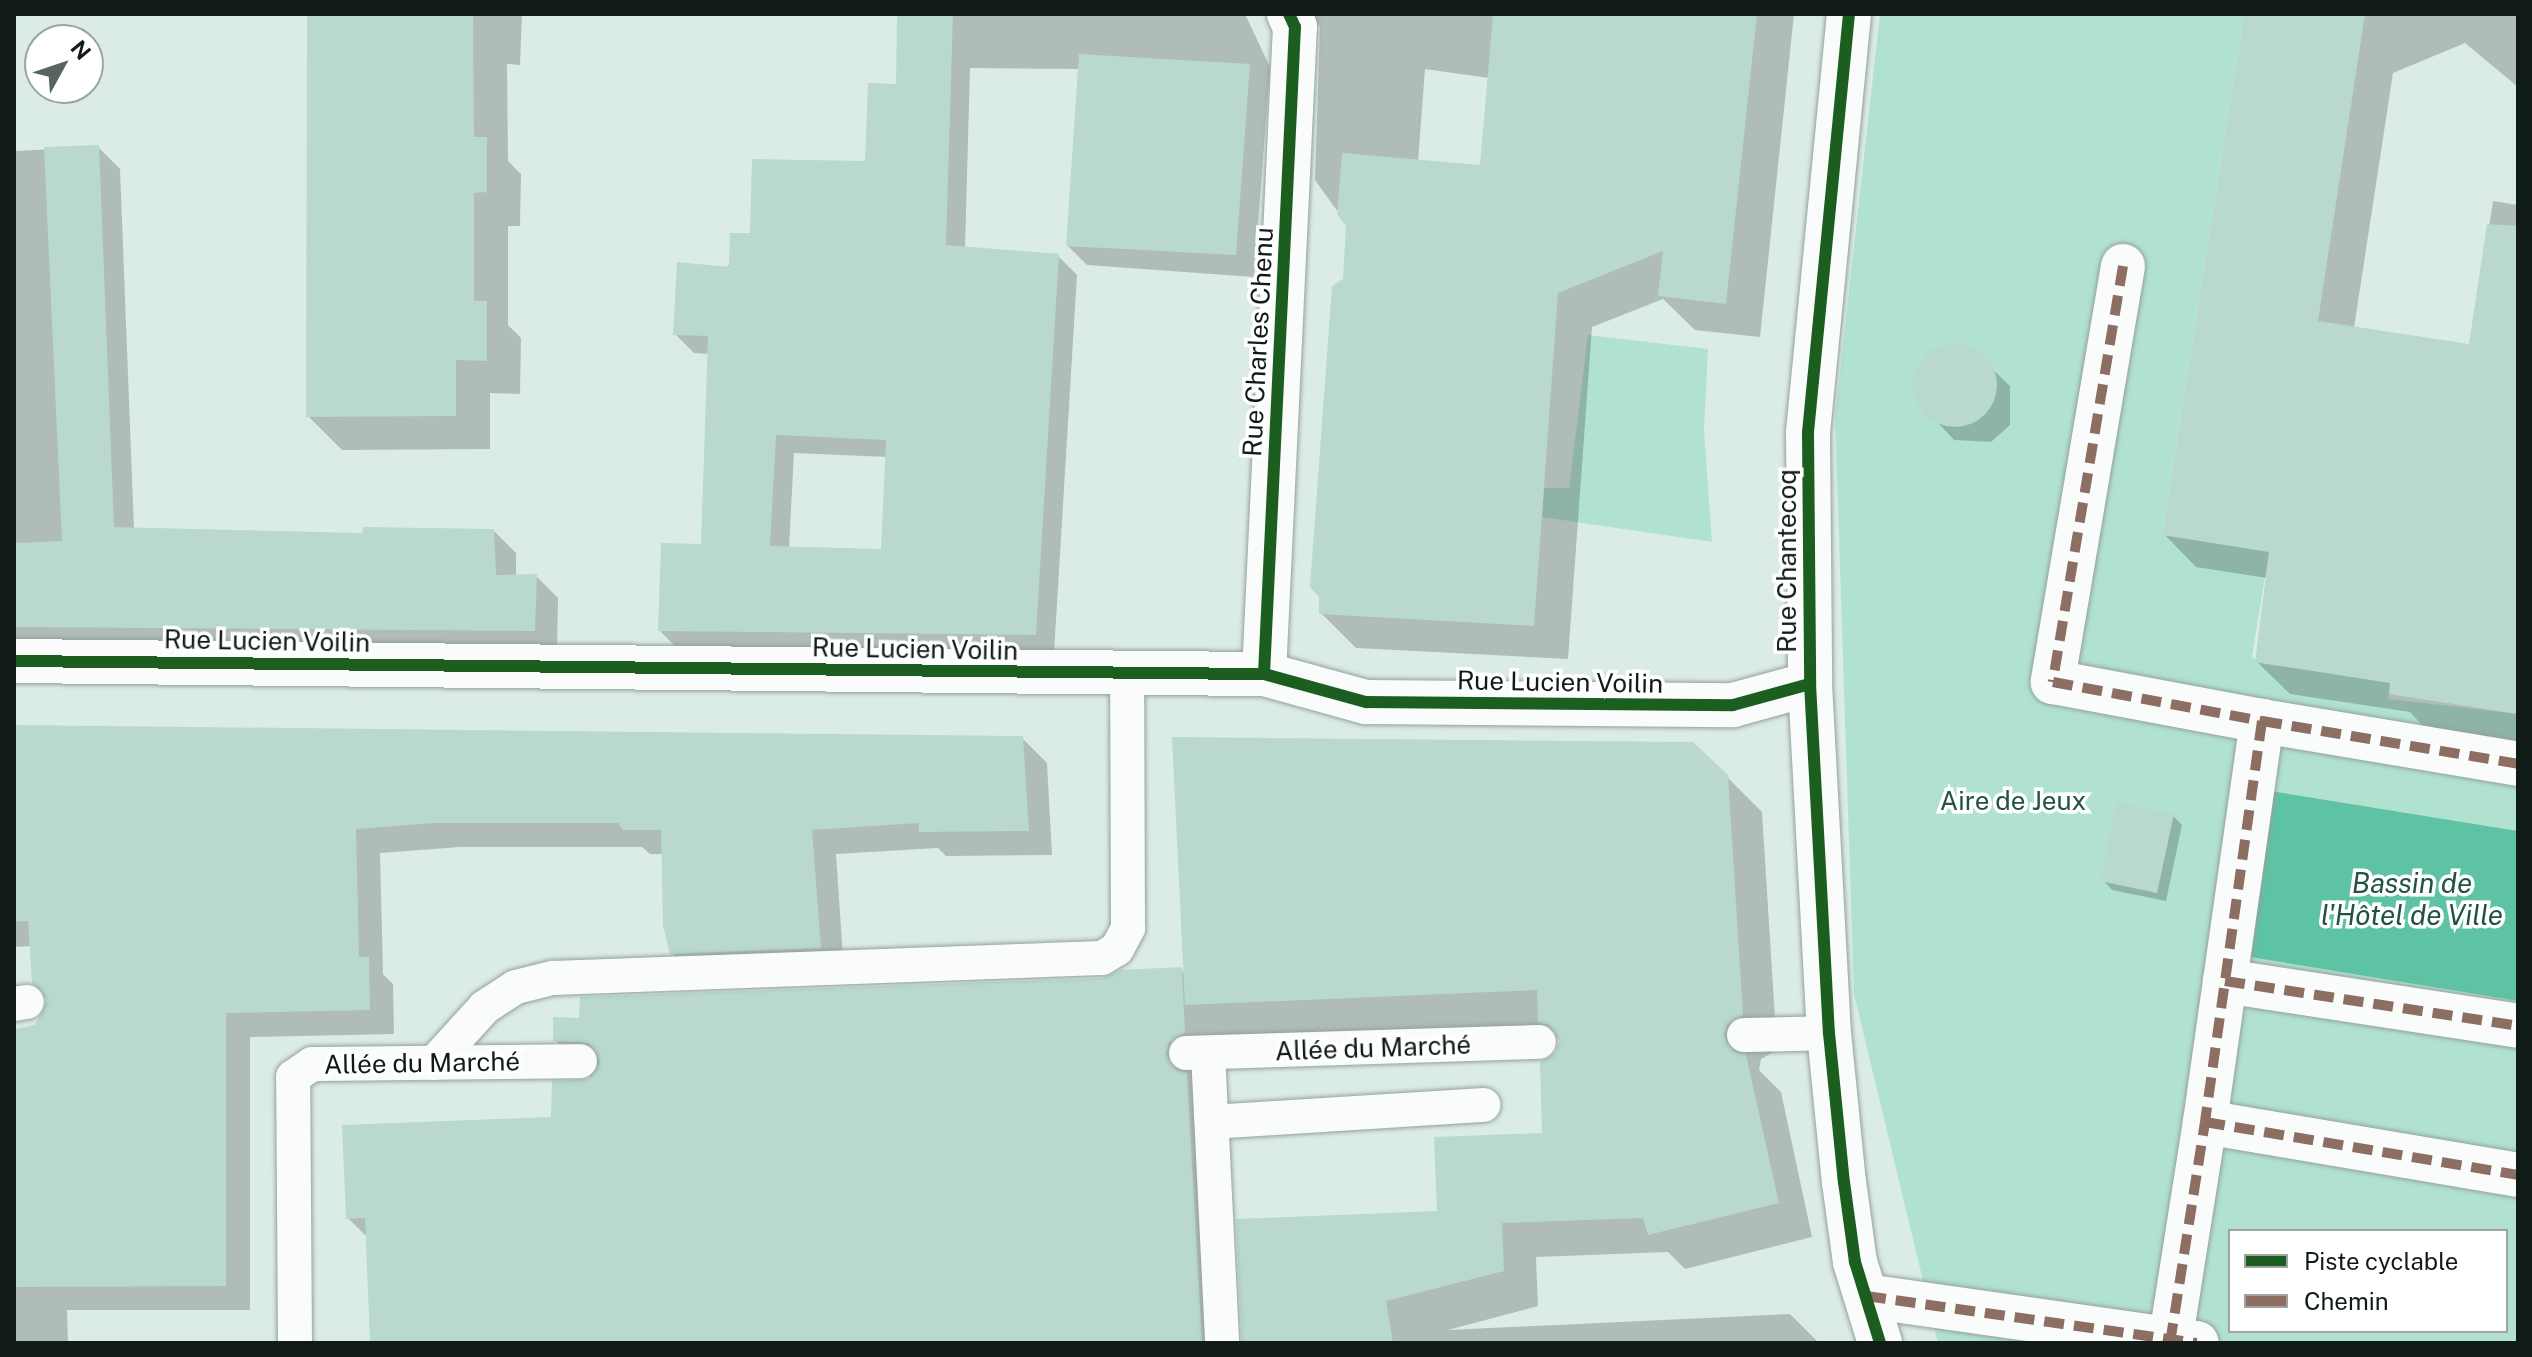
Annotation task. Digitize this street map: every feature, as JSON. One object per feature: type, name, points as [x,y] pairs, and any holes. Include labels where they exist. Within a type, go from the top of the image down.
[{"type":"street","name":"Rue Charles Chenu","points":[[1264,674],[1295,27],[1289,14]]},
{"type":"street","name":"Rue Chantecoq","points":[[1849,14],[1808,433],[1810,684],[1829,1033],[1855,1262],[1880,1343]]},
{"type":"street","points":[[2123,266],[2053,682],[2518,764]]},
{"type":"street","name":"Rue Lucien Voilin","points":[[14,661],[1264,674],[1366,702],[1733,705],[1810,684]]},
{"type":"street","points":[[1866,1296],[2178,1342],[2205,1122],[2262,721]]},
{"type":"street","points":[[2225,981],[2518,1026]]},
{"type":"street","points":[[2205,1122],[2518,1175]]},
{"type":"lane","points":[[434,1063],[485,1007],[516,987],[553,978],[1102,958],[1117,949],[1128,928],[1127,673]]},
{"type":"lane","points":[[1744,1035],[1829,1033]]},
{"type":"lane","name":"Allée du Marché","points":[[1222,1343],[1212,1122],[1197,1053],[1539,1042]]},
{"type":"lane","name":"Allée du Marché","points":[[295,1343],[293,1077],[312,1064],[580,1061]]},
{"type":"lane","points":[[1212,1122],[1483,1105]]},
{"type":"green space","name":"Aire de Jeux","points":[[1880,14],[2244,14],[2162,534],[2269,552],[2252,656],[2258,663],[2391,682],[2388,699],[2518,714],[2518,831],[2265,790],[2238,955],[2518,1001],[2518,1343],[1938,1343],[1854,994],[1835,417]]},
{"type":"green space","points":[[1588,335],[1708,349],[1704,430],[1712,542],[1542,517],[1544,488],[1569,488]]},
{"type":"water","name":"Bassin de l'Hôtel de Ville","points":[[2264,790],[2518,831],[2518,1001],[2238,955]]},
{"type":"building","points":[[307,14],[473,14],[474,137],[487,137],[487,192],[474,193],[474,301],[487,301],[487,361],[456,360],[456,416],[306,417]]},
{"type":"building","points":[[897,14],[953,14],[946,245],[1059,254],[1036,635],[658,631],[661,543],[701,544],[708,336],[673,335],[677,262],[729,267],[730,233],[750,233],[752,159],[865,161],[868,83],[896,84]],"holes":[[[776,435],[886,440],[881,549],[770,546]]]},
{"type":"building","points":[[1493,14],[1757,14],[1726,304],[1658,296],[1663,251],[1558,293],[1534,626],[1319,614],[1319,597],[1310,587],[1332,286],[1343,279],[1346,226],[1337,214],[1342,153],[1480,165]]},
{"type":"building","points":[[2244,14],[2365,14],[2318,321],[2469,344],[2487,224],[2518,226],[2518,714],[2389,694],[2390,683],[2255,662],[2269,552],[2162,535]]},
{"type":"building","points":[[1079,54],[1250,64],[1236,255],[1066,246]]},
{"type":"building","points":[[99,145],[114,527],[362,533],[363,527],[494,529],[496,575],[537,574],[535,631],[14,627],[14,543],[62,541],[44,147]]},
{"type":"building","points":[[1955,343],[1971,346],[1985,355],[1994,369],[1997,385],[1994,401],[1985,415],[1971,424],[1955,427],[1939,424],[1925,415],[1916,401],[1913,385],[1916,369],[1925,355],[1939,346]]},
{"type":"building","points":[[14,725],[1023,736],[1029,831],[919,832],[919,823],[812,830],[821,948],[670,954],[663,926],[661,830],[623,830],[618,823],[435,823],[356,829],[359,957],[369,957],[370,1010],[226,1013],[226,1286],[14,1287],[14,1029],[35,1025],[47,1000],[32,983],[28,921],[14,922]]},
{"type":"building","points":[[1172,737],[1693,742],[1728,775],[1743,1015],[1727,1025],[1724,1036],[1734,1052],[1746,1055],[1779,1203],[1648,1235],[1643,1218],[1502,1223],[1504,1271],[1386,1301],[1393,1343],[1242,1343],[1236,1219],[1437,1211],[1434,1137],[1542,1133],[1540,1062],[1556,1052],[1559,1041],[1549,1025],[1538,1022],[1537,990],[1185,1005]]},
{"type":"building","points":[[2116,802],[2174,814],[2157,893],[2100,881]]},
{"type":"building","points":[[1182,967],[1185,1033],[1169,1043],[1166,1054],[1176,1070],[1187,1073],[1202,1343],[370,1343],[365,1218],[346,1219],[342,1125],[551,1117],[552,1081],[589,1079],[600,1062],[589,1043],[553,1041],[553,1017],[579,1018],[580,997],[1103,978],[1120,970]]},
{"type":"marked path","points":[[2123,266],[2053,682],[2262,721],[2205,1122],[2518,1175]]},
{"type":"marked path","points":[[2262,721],[2518,764]]},
{"type":"marked path","points":[[2225,981],[2518,1026]]},
{"type":"marked path","points":[[2170,1343],[2205,1122]]},
{"type":"marked path","points":[[1866,1296],[2197,1343]]},
{"type":"cycle path","points":[[1264,674],[1295,27],[1289,14]]},
{"type":"cycle path","points":[[1849,14],[1808,433],[1810,684],[1829,1033],[1844,1182],[1855,1262],[1880,1343]]},
{"type":"cycle path","points":[[14,661],[1264,674],[1366,702],[1733,705],[1810,684]]}]
